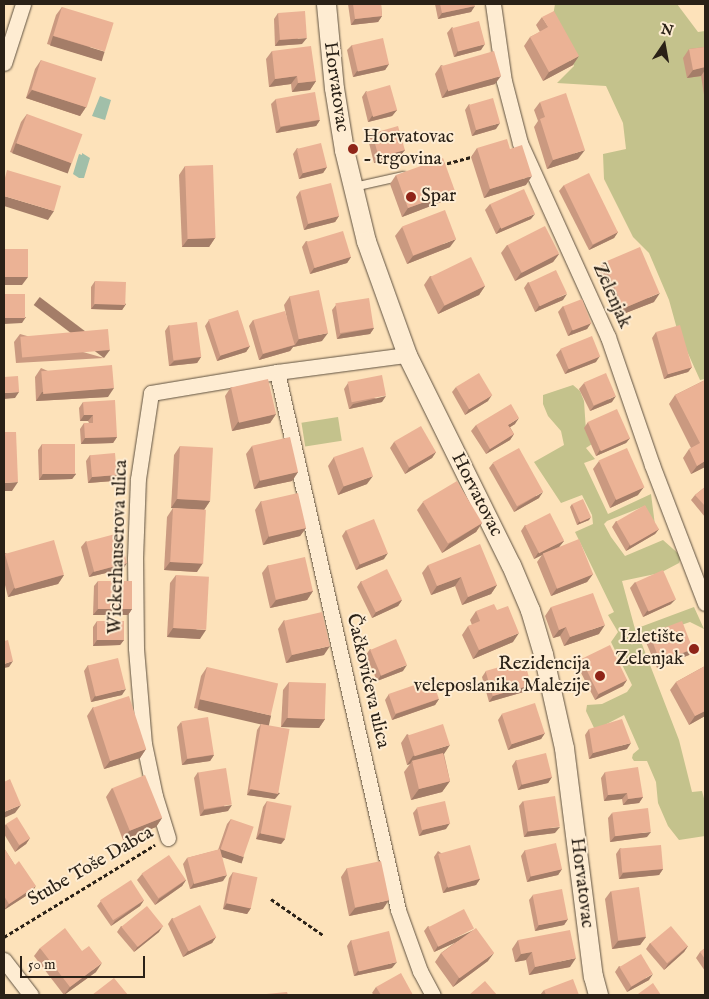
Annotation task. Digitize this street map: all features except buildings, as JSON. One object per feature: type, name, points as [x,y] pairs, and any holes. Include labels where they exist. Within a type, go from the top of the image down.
[{"type":"street","points":[[4,63],[23,4]]},
{"type":"street","name":"Horvatovac","points":[[326,4],[334,88],[352,188],[366,241],[407,355],[511,565],[530,610],[564,748],[592,967],[598,995]]},
{"type":"street","name":"Zelenjak","points":[[493,4],[504,81],[520,143],[608,337],[652,465],[705,602]]},
{"type":"street","name":"Wickerhauserova ulica","points":[[168,838],[155,796],[144,744],[136,648],[135,559],[138,479],[151,393],[277,372],[407,355]]},
{"type":"street","name":"Čačkovićeva ulica","points":[[277,372],[398,910],[420,971],[433,995]]},
{"type":"street","points":[[4,960],[31,995]]},
{"type":"lane","points":[[352,188],[403,176]]},
{"type":"path","points":[[439,166],[475,156]]},
{"type":"path","name":"Stube Toše Dabca","points":[[4,937],[121,864],[168,838]]},
{"type":"path","points":[[271,899],[323,935]]},
{"type":"shaded area","points":[[555,4],[677,4],[698,32],[705,31],[705,379],[700,380],[677,329],[669,300],[649,253],[633,237],[604,179],[603,154],[626,149],[623,123],[606,86],[557,83],[574,66],[553,16]]},
{"type":"shaded area","points":[[100,96],[111,100],[105,120],[92,116]]},
{"type":"shaded area","points":[[82,153],[90,158],[84,178],[79,178],[73,174],[79,154],[82,155]]},
{"type":"shaded area","points":[[573,385],[580,391],[584,401],[586,431],[592,444],[586,448],[595,459],[584,463],[608,514],[651,494],[655,525],[645,506],[607,521],[604,524],[611,537],[625,556],[663,540],[681,556],[679,563],[660,573],[622,581],[635,629],[694,607],[704,629],[690,622],[640,639],[679,740],[692,792],[702,791],[705,802],[705,836],[679,840],[668,826],[658,803],[656,782],[647,761],[634,761],[632,758],[633,754],[639,749],[624,715],[595,730],[586,711],[587,705],[602,704],[627,692],[632,685],[611,642],[618,632],[608,615],[614,612],[575,532],[593,524],[592,515],[582,495],[561,503],[534,462],[564,445],[561,431],[548,416],[543,404],[543,395]]},
{"type":"shaded area","points":[[338,417],[342,441],[305,446],[301,423]]},
{"type":"place","name":"Horvatovac - trgovina","points":[[353,149]]},
{"type":"place","name":"Spar","points":[[411,197]]},
{"type":"place","name":"Izletište Zelenjak","points":[[694,649]]},
{"type":"place","name":"Rezidencija veleposlanika Malezije","points":[[600,676]]}]
